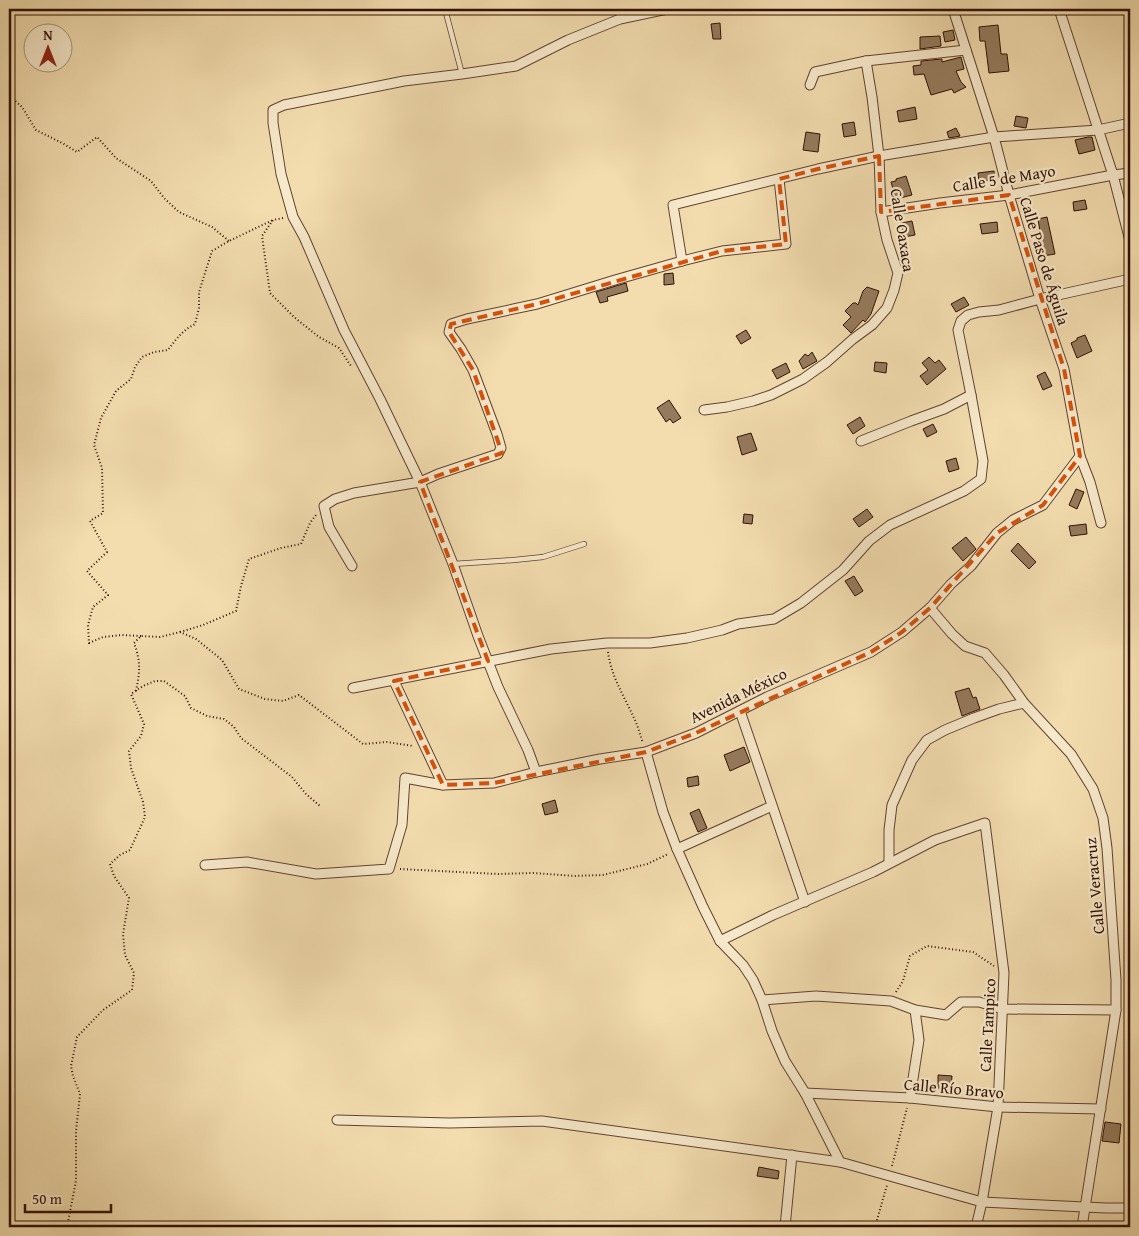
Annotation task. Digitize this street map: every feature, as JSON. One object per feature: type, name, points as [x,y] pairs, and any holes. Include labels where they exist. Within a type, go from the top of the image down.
[{"type":"street","points":[[536,772],[488,662],[453,564],[420,482],[344,330],[304,237],[293,217],[281,174],[272,123],[274,110],[284,105],[404,81],[516,66],[568,40],[620,19],[667,9]]},
{"type":"street","name":"Calle Paso de Águila","points":[[953,9],[994,137],[1008,195],[1040,299],[1064,369],[1080,456],[1090,482],[1101,523]]},
{"type":"street","points":[[1059,9],[1113,175],[1130,241]]},
{"type":"street","points":[[810,85],[815,72],[866,61],[966,50]]},
{"type":"street","name":"Calle Oaxaca","points":[[704,410],[753,401],[771,395],[803,379],[872,325],[887,308],[898,273],[881,212],[879,156],[866,61]]},
{"type":"street","points":[[682,261],[673,205],[879,156],[994,137],[1098,130],[1130,123]]},
{"type":"street","name":"Calle 5 de Mayo","points":[[881,212],[1008,195],[1130,173]]},
{"type":"street","points":[[352,566],[329,527],[324,506],[334,499],[354,492],[420,482],[498,454],[501,448],[473,370],[449,332],[451,324],[537,304],[615,280],[722,251],[786,244],[779,179]]},
{"type":"street","points":[[353,688],[551,650],[607,643],[650,643],[687,638],[722,630],[738,624],[774,618],[800,603],[843,570],[869,540],[890,525],[964,491],[981,479],[983,461],[958,330],[961,321],[968,315],[979,312],[999,310],[1130,279]]},
{"type":"street","points":[[861,441],[944,409],[971,395]]},
{"type":"street","name":"Avenida México","points":[[389,869],[402,825],[405,778],[443,785],[494,783],[536,772],[646,752],[696,733],[767,697],[871,652],[902,632],[930,608],[971,566],[997,533],[1012,520],[1043,505],[1080,456]]},
{"type":"street","name":"Calle Veracruz","points":[[930,608],[965,646],[985,653],[1024,703],[1071,754],[1093,789],[1103,818],[1107,848],[1116,980],[1116,1010],[1082,1227]]},
{"type":"street","points":[[394,681],[443,785]]},
{"type":"street","points":[[720,941],[889,863],[888,830],[892,805],[912,760],[927,740],[974,718],[1024,703]]},
{"type":"street","points":[[740,711],[805,902]]},
{"type":"street","points":[[646,752],[663,812],[703,907],[720,941],[753,980],[785,1061],[805,1093],[840,1162]]},
{"type":"street","points":[[677,849],[772,806]]},
{"type":"street","name":"Calle Tampico","points":[[889,863],[935,840],[985,823],[1004,973],[998,1107],[976,1227]]},
{"type":"street","points":[[205,864],[247,862],[316,874],[389,869]]},
{"type":"street","points":[[762,1000],[816,996],[891,1001],[915,1010],[946,1015],[961,1002],[979,1002],[1003,1009],[1116,1010]]},
{"type":"street","points":[[910,1098],[919,1040],[915,1010]]},
{"type":"street","name":"Calle Río Bravo","points":[[805,1093],[910,1098],[998,1107],[1101,1109]]},
{"type":"street","points":[[336,1120],[449,1123],[542,1121],[840,1162],[982,1202],[1130,1208]]},
{"type":"street","points":[[785,1227],[792,1155]]},
{"type":"lane","points":[[445,9],[462,74]]},
{"type":"lane","points":[[453,564],[543,557],[584,544]]},
{"type":"path","points":[[9,93],[22,107],[36,130],[77,152],[97,137],[116,158],[152,182],[164,198],[179,212],[212,227],[229,241]]},
{"type":"path","points":[[293,217],[272,220],[229,241],[212,252],[199,292],[199,308],[195,324],[186,328],[168,350],[154,352],[142,357],[135,367],[131,379],[116,391],[101,418],[94,445],[102,468],[103,513],[90,521],[107,552],[88,572],[108,595],[93,607],[88,625],[89,643],[103,637],[122,635],[160,637],[203,625],[236,611],[249,559],[281,548],[301,544],[310,523],[324,506]]},
{"type":"path","points":[[272,220],[262,236],[270,293],[294,317],[319,337],[340,348],[348,364],[355,370]]},
{"type":"path","points":[[180,632],[196,639],[222,660],[239,689],[265,699],[283,701],[299,695],[364,744],[387,742],[426,748]]},
{"type":"path","points":[[136,691],[140,670],[138,654],[134,643],[141,636]]},
{"type":"path","points":[[607,643],[610,664],[646,752]]},
{"type":"path","points":[[67,1227],[76,1181],[76,1131],[80,1094],[71,1066],[77,1037],[102,1010],[132,990],[134,973],[125,955],[123,934],[129,898],[114,876],[110,864],[120,855],[130,850],[144,817],[143,802],[131,768],[129,751],[141,736],[144,724],[131,694],[155,681],[164,681],[184,696],[190,708],[207,716],[224,719],[234,726],[241,738],[292,777],[306,794],[320,806]]},
{"type":"path","points":[[389,869],[498,874],[603,875],[647,864],[677,849]]},
{"type":"path","points":[[891,1001],[903,981],[910,956],[927,946],[972,952],[1004,973]]},
{"type":"path","points":[[875,1227],[910,1098]]},
{"type":"highlighted area","points":[[879,156],[881,212],[1009,195],[1064,369],[1080,456],[1043,505],[997,533],[930,608],[902,632],[871,652],[696,733],[646,752],[494,783],[443,785],[394,681],[488,661],[420,482],[502,453],[473,370],[449,332],[451,324],[537,304],[722,251],[786,244],[779,179],[818,169]]},
{"type":"building","points":[[720,23],[721,39],[713,39],[711,24]]},
{"type":"building","points":[[998,25],[1001,54],[1007,54],[1009,71],[989,73],[985,41],[980,41],[979,27]]},
{"type":"building","points":[[953,30],[955,40],[945,42],[943,32]]},
{"type":"building","points":[[940,36],[941,46],[920,49],[920,37]]},
{"type":"building","points":[[961,57],[964,69],[956,71],[961,82],[966,87],[954,93],[952,89],[931,95],[924,74],[914,75],[913,66],[921,65],[921,61],[942,59],[942,62]]},
{"type":"building","points":[[915,107],[917,119],[899,122],[897,111]]},
{"type":"building","points":[[1016,116],[1028,118],[1026,128],[1014,126]]},
{"type":"building","points":[[854,122],[856,135],[844,137],[842,124]]},
{"type":"building","points":[[956,128],[960,136],[949,138],[947,132]]},
{"type":"building","points":[[806,132],[820,134],[818,152],[803,150]]},
{"type":"building","points":[[1092,137],[1095,150],[1079,154],[1075,140]]},
{"type":"building","points":[[994,171],[995,179],[979,182],[978,173]]},
{"type":"building","points":[[906,176],[912,195],[896,199],[891,182]]},
{"type":"building","points":[[1085,200],[1087,209],[1074,211],[1073,202]]},
{"type":"building","points":[[1047,217],[1055,254],[1043,256],[1038,219]]},
{"type":"building","points":[[912,221],[915,235],[904,237],[901,223]]},
{"type":"building","points":[[997,222],[998,232],[982,234],[980,224]]},
{"type":"building","points":[[673,273],[674,284],[664,285],[664,274]]},
{"type":"building","points":[[626,283],[628,291],[607,297],[608,301],[600,303],[596,292]]},
{"type":"building","points":[[867,287],[879,291],[871,314],[865,322],[863,320],[851,333],[843,325],[851,317],[845,311],[853,303],[858,305],[863,291]]},
{"type":"building","points":[[964,297],[969,305],[956,312],[951,304]]},
{"type":"building","points":[[746,330],[751,338],[741,344],[736,336]]},
{"type":"building","points":[[1085,335],[1092,351],[1077,358],[1071,343]]},
{"type":"building","points":[[812,352],[817,361],[803,369],[799,361],[805,354],[808,356]]},
{"type":"building","points":[[929,357],[935,363],[939,360],[946,369],[927,385],[920,376],[928,370],[922,363]]},
{"type":"building","points":[[875,362],[887,363],[886,373],[874,371]]},
{"type":"building","points":[[786,363],[790,372],[777,379],[772,370]]},
{"type":"building","points":[[1045,372],[1052,386],[1043,390],[1037,376]]},
{"type":"building","points":[[669,400],[681,418],[673,423],[670,419],[666,422],[657,408]]},
{"type":"building","points":[[860,417],[865,426],[853,434],[847,425]]},
{"type":"building","points":[[933,424],[937,432],[927,437],[923,429]]},
{"type":"building","points":[[751,433],[757,450],[742,455],[737,437]]},
{"type":"building","points":[[956,458],[959,469],[949,472],[946,461]]},
{"type":"building","points":[[1076,489],[1084,492],[1077,509],[1069,505]]},
{"type":"building","points":[[867,509],[873,517],[859,527],[853,519]]},
{"type":"building","points":[[744,514],[753,515],[752,524],[743,523]]},
{"type":"building","points":[[1086,524],[1087,534],[1071,536],[1069,526]]},
{"type":"building","points":[[966,537],[976,549],[963,561],[952,548]]},
{"type":"building","points":[[1018,543],[1036,562],[1029,569],[1011,551]]},
{"type":"building","points":[[854,576],[863,591],[855,596],[845,581]]},
{"type":"building","points":[[969,688],[973,698],[976,697],[980,709],[962,716],[955,692]]},
{"type":"building","points":[[744,747],[750,762],[730,771],[724,755]]},
{"type":"building","points":[[698,776],[699,785],[688,787],[687,778]]},
{"type":"building","points":[[555,800],[558,812],[545,815],[542,804]]},
{"type":"building","points":[[699,809],[707,828],[698,832],[690,813]]},
{"type":"building","points":[[938,1075],[952,1076],[951,1089],[938,1088]]},
{"type":"building","points":[[1105,1122],[1121,1124],[1119,1143],[1102,1141]]},
{"type":"building","points":[[759,1167],[779,1171],[778,1179],[757,1176]]}]
